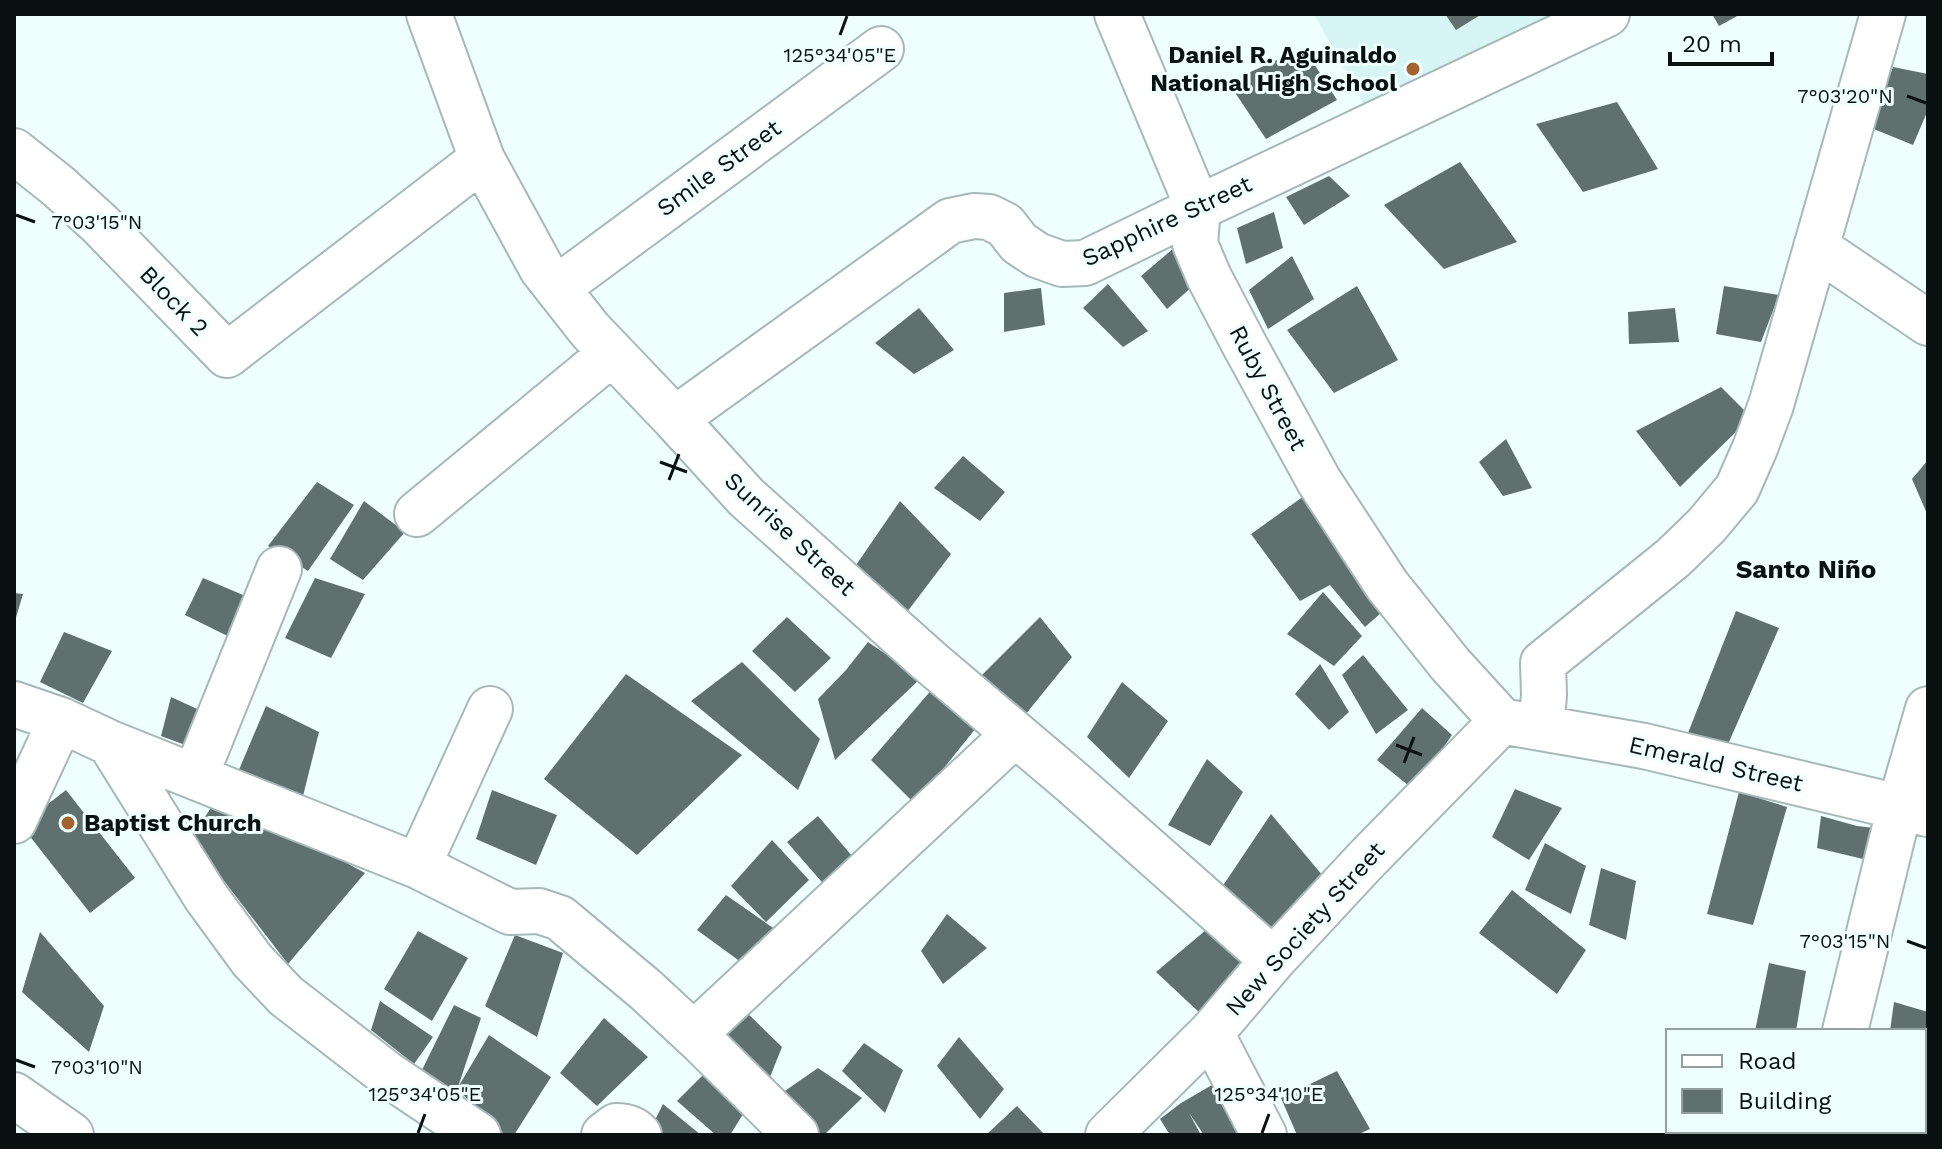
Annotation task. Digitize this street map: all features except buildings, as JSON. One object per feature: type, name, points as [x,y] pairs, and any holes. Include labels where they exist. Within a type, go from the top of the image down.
[{"type":"street","name":"Sunrise Street","points":[[429,14],[482,159],[542,269],[590,330],[746,497],[1273,960]]},
{"type":"street","name":"Ruby Street","points":[[1117,14],[1198,208],[1195,244],[1199,255],[1319,481],[1387,585],[1450,664],[1522,725]]},
{"type":"street","name":"Sapphire Street","points":[[675,419],[950,221],[974,216],[989,217],[1005,225],[1019,243],[1037,255],[1062,264],[1085,263],[1607,14]]},
{"type":"street","points":[[1522,725],[1544,695],[1543,663],[1673,558],[1706,526],[1737,489],[1771,405],[1883,14]]},
{"type":"street","name":"Smile Street","points":[[557,288],[881,49]]},
{"type":"street","name":"Block 2","points":[[14,151],[100,224],[227,355],[482,159]]},
{"type":"street","points":[[1816,247],[1928,323]]},
{"type":"street","points":[[417,514],[612,353]]},
{"type":"street","points":[[195,777],[279,569]]},
{"type":"street","points":[[14,704],[61,720],[110,743],[418,866],[510,912],[539,911],[560,918],[694,1034],[796,1135]]},
{"type":"street","points":[[418,866],[490,709]]},
{"type":"street","points":[[1846,1029],[1914,810],[1928,709]]},
{"type":"street","points":[[14,821],[61,720]]},
{"type":"street","name":"Emerald Street","points":[[1522,725],[1644,746],[1914,810]]},
{"type":"street","name":"New Society Street","points":[[1108,1135],[1211,1033],[1273,960],[1365,861],[1522,725]]},
{"type":"street","points":[[694,1034],[1015,734]]},
{"type":"street","points":[[110,743],[206,897],[252,960],[286,996],[387,1074],[478,1135]]},
{"type":"street","points":[[1211,1033],[1264,1135]]},
{"type":"street","points":[[14,1095],[71,1135]]},
{"type":"street","points":[[604,1135],[616,1126],[625,1126],[639,1135]]},
{"type":"shaded area","name":"Daniel R. Aguinaldo National High School","points":[[1314,14],[1591,14],[1374,123]]},
{"type":"place","name":"Daniel R. Aguinaldo National High School","points":[[1413,69]]},
{"type":"place","name":"Baptist Church","points":[[68,823]]},
{"type":"district","name":"Santo Niño","points":[[1806,569]]}]
